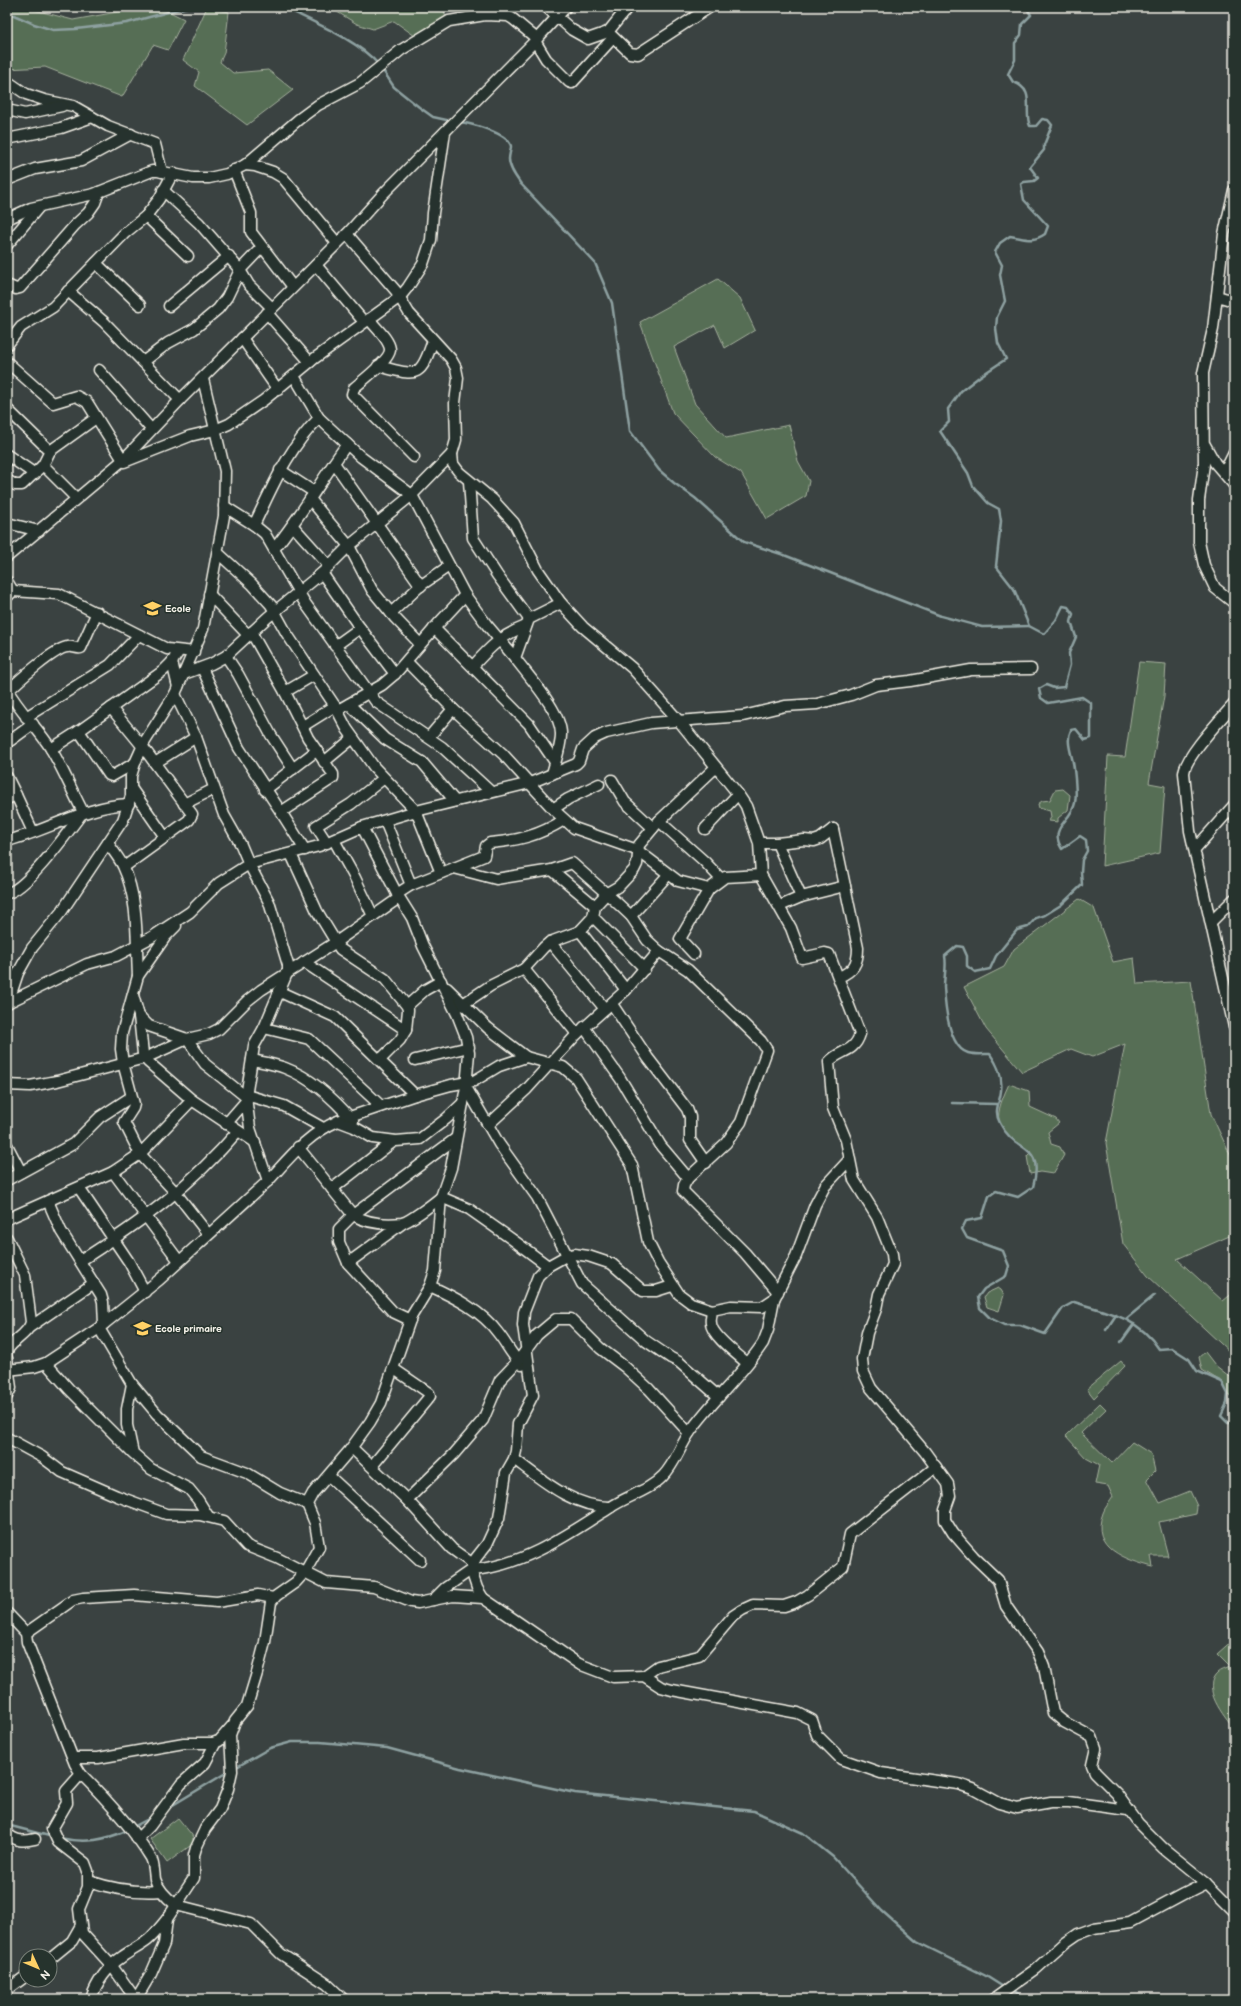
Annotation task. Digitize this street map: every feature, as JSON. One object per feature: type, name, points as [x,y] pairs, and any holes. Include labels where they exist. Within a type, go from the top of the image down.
[{"type":"street","points":[[546,7],[556,18],[583,37],[588,39],[610,35]]},
{"type":"street","points":[[7,557],[121,462],[151,429],[347,234],[383,194],[536,40],[566,7]]},
{"type":"street","points":[[7,219],[40,206],[99,192],[152,171],[173,173],[193,178],[209,178],[234,170],[245,165],[312,110],[360,83],[400,50],[449,21],[485,14],[508,16],[536,40],[551,65],[569,82],[572,82],[610,35],[628,7]]},
{"type":"street","points":[[610,35],[632,54],[638,54],[710,7]]},
{"type":"street","points":[[7,81],[26,94],[44,100],[73,106],[108,126],[156,144],[162,172]]},
{"type":"street","points":[[7,110],[24,114],[67,104]]},
{"type":"street","points":[[7,139],[61,128],[92,117]]},
{"type":"street","points":[[121,462],[190,436],[216,430],[248,412],[278,390],[310,362],[366,320],[400,297],[423,264],[432,240],[433,214],[445,132]]},
{"type":"street","points":[[7,180],[35,169],[81,161],[131,134]]},
{"type":"street","points":[[245,165],[255,166],[283,178],[337,243]]},
{"type":"street","points":[[234,170],[251,213],[251,232],[293,287]]},
{"type":"street","points":[[7,345],[21,327],[47,312],[125,233],[146,216],[173,173]]},
{"type":"street","points":[[163,190],[199,223],[230,256],[249,285],[310,362]]},
{"type":"street","points":[[1234,190],[1229,235],[1204,373],[1202,397],[1205,418],[1203,441],[1204,464],[1199,500],[1200,552],[1204,565],[1215,588],[1234,603]]},
{"type":"street","points":[[7,285],[16,289],[20,288],[75,225],[88,213],[96,203],[99,192]]},
{"type":"street","points":[[7,246],[40,206]]},
{"type":"street","points":[[146,216],[188,256]]},
{"type":"street","points":[[347,234],[400,297],[409,313],[451,359],[456,368],[458,378],[455,403],[456,440],[452,454],[453,464],[469,481],[492,499],[514,523],[538,570],[561,604],[584,627],[632,668],[680,721],[715,768],[738,794],[746,806],[759,843],[761,875],[780,906],[791,928],[802,958],[825,953],[830,954],[860,1034],[859,1038],[849,1050],[835,1055],[829,1062],[834,1108],[842,1126],[854,1180],[877,1217],[892,1254],[892,1264],[879,1294],[876,1309],[867,1334],[862,1359],[863,1371],[871,1388],[936,1467],[950,1488],[950,1496],[945,1510],[945,1520],[953,1533],[974,1557],[998,1580],[1006,1606],[1038,1652],[1044,1667],[1053,1713],[1064,1722],[1092,1737],[1096,1748],[1092,1765],[1095,1772],[1117,1794],[1128,1810],[1163,1848],[1206,1883],[1234,1911]]},
{"type":"street","points":[[143,362],[168,343],[194,330],[218,309],[227,297],[240,270],[262,248]]},
{"type":"street","points":[[169,306],[230,256]]},
{"type":"street","points":[[96,262],[140,305]]},
{"type":"street","points":[[316,265],[390,348],[386,359],[354,388],[352,394],[414,457]]},
{"type":"street","points":[[68,291],[104,322],[180,400]]},
{"type":"street","points":[[1217,296],[1234,301]]},
{"type":"street","points":[[242,338],[278,390]]},
{"type":"street","points":[[378,366],[404,372],[417,371],[422,368],[427,359],[433,340]]},
{"type":"street","points":[[7,362],[52,403],[76,396],[87,402],[121,462]]},
{"type":"street","points":[[99,370],[151,429]]},
{"type":"street","points":[[294,376],[319,418],[347,444],[412,496],[465,595],[499,640],[515,658],[557,719],[561,735],[552,774]]},
{"type":"street","points":[[8,998],[18,973],[32,948],[62,911],[123,820],[129,804],[131,776],[135,763],[184,674],[202,629],[224,516],[225,471],[216,430],[202,379]]},
{"type":"street","points":[[7,409],[50,451]]},
{"type":"street","points":[[7,480],[18,486],[35,474],[43,465],[50,451],[60,442],[96,418]]},
{"type":"street","points":[[254,525],[280,470],[295,444],[319,418]]},
{"type":"street","points":[[1203,441],[1215,463],[1234,485]]},
{"type":"street","points":[[274,549],[293,526],[347,444]]},
{"type":"street","points":[[1224,473],[1234,453]]},
{"type":"street","points":[[184,674],[202,668],[226,656],[250,633],[326,569],[349,546],[412,496],[452,454]]},
{"type":"street","points":[[7,455],[35,474]]},
{"type":"street","points":[[334,462],[361,503],[422,586]]},
{"type":"street","points":[[43,465],[76,498]]},
{"type":"street","points":[[280,470],[312,496],[349,546],[363,575],[390,613],[420,644]]},
{"type":"street","points":[[469,481],[473,538],[528,622]]},
{"type":"street","points":[[224,506],[254,525],[265,534],[298,592],[335,646],[381,706],[428,737],[456,759],[491,792]]},
{"type":"street","points":[[7,523],[39,531]]},
{"type":"street","points":[[293,526],[326,569],[360,628],[395,674]]},
{"type":"street","points":[[218,553],[256,588],[271,605],[314,675],[337,708],[353,738],[383,779],[416,811],[441,873]]},
{"type":"street","points":[[390,613],[449,566]]},
{"type":"street","points":[[7,582],[10,594],[46,592],[59,594],[97,612],[167,649],[194,652]]},
{"type":"street","points":[[209,594],[250,633],[285,692],[316,751],[333,774],[333,778],[280,812]]},
{"type":"street","points":[[302,726],[337,708],[350,704],[382,685],[407,662],[420,644],[465,595]]},
{"type":"street","points":[[473,666],[508,633],[561,604]]},
{"type":"street","points":[[83,812],[51,749],[30,720],[18,708],[7,691],[21,677],[60,651],[68,647],[81,648],[97,612]]},
{"type":"street","points":[[515,658],[528,622]]},
{"type":"street","points":[[335,646],[360,628]]},
{"type":"street","points":[[434,628],[529,724],[555,762]]},
{"type":"street","points":[[7,743],[30,720],[110,664],[139,635]]},
{"type":"street","points":[[51,749],[112,708],[172,662],[179,651]]},
{"type":"street","points":[[226,656],[238,674],[270,735],[293,770]]},
{"type":"street","points":[[172,662],[176,690],[196,737],[224,815],[241,845],[269,902],[285,950],[288,971],[278,991],[264,1028],[254,1046],[246,1098],[250,1128],[268,1180]]},
{"type":"street","points":[[407,662],[453,709],[503,754],[553,809],[574,828],[637,850],[678,882],[709,889]]},
{"type":"street","points":[[202,668],[239,748],[305,850]]},
{"type":"street","points":[[138,976],[166,936],[219,883],[249,864],[305,850],[330,842],[362,827],[454,800],[530,783],[578,763],[586,746],[595,738],[606,733],[651,723],[743,716],[785,706],[817,704],[851,695],[876,684],[910,681],[971,670],[1031,669]]},
{"type":"street","points":[[285,692],[314,675]]},
{"type":"street","points":[[350,704],[385,739],[422,762],[443,785],[454,800]]},
{"type":"street","points":[[1234,704],[1190,757],[1184,768],[1190,831],[1211,922],[1232,1002],[1234,1027]]},
{"type":"street","points":[[112,708],[155,763],[192,817],[124,867]]},
{"type":"street","points":[[428,737],[453,709]]},
{"type":"street","points":[[79,731],[109,776],[112,776],[135,763]]},
{"type":"street","points":[[155,763],[196,737]]},
{"type":"street","points":[[324,762],[353,738]]},
{"type":"street","points":[[265,790],[316,751]]},
{"type":"street","points":[[454,1009],[490,986],[524,969],[550,942],[580,931],[593,917],[595,906],[607,892],[619,886],[634,870],[637,864],[638,845],[656,824],[715,768]]},
{"type":"street","points":[[7,777],[11,797],[33,832]]},
{"type":"street","points":[[373,916],[355,878],[330,842],[316,826],[351,804],[383,779]]},
{"type":"street","points":[[612,780],[625,802],[704,861],[721,879]]},
{"type":"street","points":[[553,809],[568,799],[599,784]]},
{"type":"street","points":[[131,788],[165,837]]},
{"type":"street","points":[[184,804],[214,789]]},
{"type":"street","points":[[705,829],[738,794]]},
{"type":"street","points":[[7,841],[83,812],[106,806],[129,804]]},
{"type":"street","points":[[1195,849],[1234,805]]},
{"type":"street","points":[[7,893],[30,877],[48,859],[83,812]]},
{"type":"street","points":[[7,1085],[30,1086],[145,1058],[187,1039],[219,1030],[247,1001],[288,971],[336,942],[373,916],[410,885],[484,856],[486,846],[490,843],[522,840],[547,831],[564,820]]},
{"type":"street","points":[[385,821],[410,885]]},
{"type":"street","points":[[306,1504],[352,1448],[381,1403],[410,1320],[430,1286],[434,1271],[441,1197],[451,1168],[455,1139],[466,1085],[469,1047],[454,1009],[423,946],[412,918],[398,896],[362,827]]},
{"type":"street","points":[[759,843],[820,839],[833,829],[858,948],[858,956],[851,971],[839,977]]},
{"type":"street","points":[[108,843],[124,867],[136,916],[138,976],[122,1033],[121,1049],[133,1108],[124,1122],[140,1154],[176,1193],[208,1234]]},
{"type":"street","points":[[777,843],[801,897]]},
{"type":"street","points":[[291,854],[317,911],[340,948],[385,979],[407,1006],[406,1030],[400,1040],[380,1060]]},
{"type":"street","points":[[454,868],[496,879],[552,870],[572,863],[607,892],[631,916],[647,940],[659,951],[688,970],[767,1048],[742,1122],[734,1133],[706,1163],[688,1178],[684,1185],[684,1194],[745,1253],[776,1295]]},
{"type":"street","points":[[552,870],[595,906]]},
{"type":"street","points":[[631,916],[668,875]]},
{"type":"street","points":[[694,954],[680,939],[709,889],[721,879],[733,876],[761,875]]},
{"type":"street","points":[[780,906],[801,897],[845,886]]},
{"type":"street","points":[[1211,922],[1234,899]]},
{"type":"street","points":[[8,998],[50,983],[86,964],[116,956],[190,912]]},
{"type":"street","points":[[593,917],[645,969]]},
{"type":"street","points":[[580,931],[626,990]]},
{"type":"street","points":[[550,942],[609,1007],[687,1109],[690,1117],[690,1140],[706,1163]]},
{"type":"street","points":[[488,1125],[527,1089],[549,1062],[580,1030],[609,1007],[626,990],[659,951]]},
{"type":"street","points":[[304,962],[406,1030]]},
{"type":"street","points":[[524,969],[580,1030],[620,1078],[661,1146],[688,1178]]},
{"type":"street","points":[[442,982],[488,1028],[526,1057],[549,1062],[562,1067],[576,1078],[632,1165],[648,1242],[672,1286],[691,1303],[712,1310],[730,1306],[762,1307],[776,1295]]},
{"type":"street","points":[[407,1006],[425,990],[442,982]]},
{"type":"street","points":[[278,991],[335,1017],[414,1095]]},
{"type":"street","points":[[133,995],[139,1016],[145,1058],[192,1100],[255,1142]]},
{"type":"street","points":[[139,1016],[149,1026],[187,1039],[205,1064],[246,1098],[284,1106],[323,1128]]},
{"type":"street","points":[[264,1028],[309,1039],[381,1106]]},
{"type":"street","points":[[415,1060],[469,1047]]},
{"type":"street","points":[[8,1370],[34,1367],[46,1363],[102,1326],[145,1292],[268,1180],[298,1147],[323,1128],[338,1121],[414,1095],[451,1084],[466,1085],[499,1066],[526,1057]]},
{"type":"street","points":[[252,1060],[284,1067],[296,1072],[327,1096],[350,1117],[362,1132]]},
{"type":"street","points":[[466,1085],[498,1144],[537,1197],[566,1256],[585,1287],[655,1348],[679,1362],[720,1396]]},
{"type":"street","points":[[7,1180],[73,1144],[100,1117],[131,1097]]},
{"type":"street","points":[[226,1124],[246,1098]]},
{"type":"street","points":[[7,1219],[113,1172],[140,1154],[192,1100]]},
{"type":"street","points":[[338,1121],[373,1138],[394,1140],[420,1139],[446,1119],[463,1103]]},
{"type":"street","points":[[80,1261],[114,1240],[176,1193],[205,1169],[238,1131]]},
{"type":"street","points":[[410,1320],[393,1312],[348,1263],[339,1242],[339,1229],[353,1215],[455,1139]]},
{"type":"street","points":[[332,1189],[394,1140]]},
{"type":"street","points":[[7,1145],[21,1172]]},
{"type":"street","points":[[298,1147],[353,1215],[368,1222],[403,1223]]},
{"type":"street","points":[[352,1448],[407,1500],[452,1549],[472,1567],[491,1569],[512,1562],[595,1519],[611,1507],[654,1484],[663,1476],[689,1433],[747,1363],[766,1337],[776,1295],[796,1256],[815,1205],[825,1186],[849,1160]]},
{"type":"street","points":[[113,1172],[179,1261]]},
{"type":"street","points":[[79,1188],[114,1240],[145,1292]]},
{"type":"street","points":[[348,1263],[441,1197]]},
{"type":"street","points":[[441,1197],[469,1209],[548,1266]]},
{"type":"street","points":[[48,1202],[61,1231],[94,1283],[103,1302],[102,1326],[132,1384],[157,1414],[201,1456],[248,1473],[280,1493],[306,1504],[315,1523],[319,1547],[305,1572],[296,1582],[273,1598],[270,1606],[265,1642],[247,1706],[226,1733],[216,1742],[205,1763],[180,1784],[150,1826],[137,1839]]},
{"type":"street","points":[[7,1238],[24,1275],[30,1306],[30,1327]]},
{"type":"street","points":[[433,1600],[445,1588],[472,1567],[487,1544],[499,1518],[506,1473],[514,1459],[518,1424],[533,1394],[529,1371],[524,1312],[538,1276],[548,1266],[566,1256],[574,1254],[588,1256],[610,1263],[643,1291],[656,1290],[672,1286]]},
{"type":"street","points":[[7,1351],[9,1345],[30,1327],[94,1283]]},
{"type":"street","points":[[430,1286],[460,1302],[479,1315],[498,1332],[508,1350],[529,1371]]},
{"type":"street","points":[[712,1310],[710,1323],[713,1329],[727,1345],[747,1363]]},
{"type":"street","points":[[407,1500],[454,1454],[483,1420],[500,1380],[518,1361],[537,1335],[556,1319],[571,1319],[600,1348],[625,1367],[649,1389],[689,1433]]},
{"type":"street","points":[[7,1358],[11,1388],[7,1396]]},
{"type":"street","points":[[46,1363],[69,1389],[147,1466],[189,1489],[208,1516]]},
{"type":"street","points":[[372,1466],[430,1396],[429,1393],[394,1369]]},
{"type":"street","points":[[132,1384],[126,1409],[127,1425],[133,1453]]},
{"type":"street","points":[[7,1438],[42,1457],[62,1472],[117,1496],[166,1514],[208,1516],[224,1521],[247,1546],[277,1558],[326,1583],[374,1587],[411,1602],[421,1603],[453,1596],[483,1598]]},
{"type":"street","points":[[514,1459],[570,1497],[598,1507],[611,1507]]},
{"type":"street","points":[[644,1676],[658,1666],[699,1656],[733,1616],[742,1610],[753,1605],[784,1606],[796,1602],[808,1595],[843,1567],[850,1534],[936,1467]]},
{"type":"street","points":[[329,1476],[420,1560]]},
{"type":"street","points":[[472,1567],[475,1585],[483,1598],[579,1664],[613,1677],[644,1676],[661,1686],[672,1690],[746,1705],[798,1712],[812,1720],[817,1735],[841,1760],[881,1773],[958,1784],[999,1803],[1017,1808],[1051,1802],[1069,1802],[1128,1810]]},
{"type":"street","points":[[26,1633],[68,1602],[83,1598],[134,1595],[211,1602],[258,1594],[273,1598]]},
{"type":"street","points":[[7,1613],[26,1633],[27,1642],[73,1758],[81,1774],[105,1798],[151,1859],[155,1880],[161,1892],[176,1905],[251,1924],[281,1954],[327,1984],[343,1999]]},
{"type":"street","points":[[91,1999],[96,1985],[112,1966],[121,1957],[135,1950],[167,1919],[194,1878],[194,1855],[196,1848],[208,1824],[220,1809],[228,1790],[232,1771],[230,1735],[235,1721]]},
{"type":"street","points":[[73,1758],[98,1758],[184,1743],[216,1742]]},
{"type":"street","points":[[81,1774],[66,1791],[67,1803],[52,1831],[58,1842],[85,1863],[89,1881],[79,1909],[80,1927],[86,1937],[112,1966],[135,1999],[151,1974],[164,1944],[167,1919]]},
{"type":"street","points":[[7,1834],[17,1841],[23,1842],[35,1839]]},
{"type":"street","points":[[89,1881],[117,1889],[144,1893],[161,1892]]},
{"type":"street","points":[[994,1999],[1036,1969],[1065,1943],[1078,1934],[1094,1928],[1130,1923],[1206,1883]]},
{"type":"street","points":[[58,1952],[72,1941],[80,1927]]},
{"type":"street","points":[[7,1990],[18,1982]]},
{"type":"street","points":[[7,1994],[12,1999]]},
{"type":"green space","points":[[9,7],[23,7],[73,20],[145,7],[160,7],[184,19],[168,50],[153,45],[122,97],[45,67],[7,69],[7,10]]},
{"type":"green space","points":[[207,7],[229,12],[224,53],[220,62],[233,73],[268,70],[293,90],[247,125],[195,86],[199,72],[183,60]]},
{"type":"green space","points":[[329,7],[443,7],[446,18],[415,36],[394,21],[373,29],[357,24]]},
{"type":"green space","points":[[718,279],[740,298],[755,330],[725,348],[715,325],[674,347],[695,404],[726,438],[789,425],[798,461],[809,481],[806,496],[767,519],[741,473],[715,457],[673,413],[640,322]]},
{"type":"green space","points":[[1139,662],[1166,664],[1164,696],[1149,783],[1165,786],[1160,853],[1102,866],[1108,756],[1125,757]]},
{"type":"green space","points":[[1063,789],[1070,795],[1068,810],[1058,818],[1058,822],[1049,821],[1051,817],[1050,811],[1039,808],[1038,804],[1042,801],[1050,800],[1055,790]]},
{"type":"green space","points":[[1079,899],[1094,908],[1113,962],[1134,958],[1137,984],[1191,981],[1211,1114],[1234,1163],[1234,1234],[1177,1259],[1223,1301],[1234,1292],[1234,1356],[1148,1276],[1123,1244],[1106,1143],[1125,1044],[1092,1057],[1071,1049],[1022,1072],[986,1029],[964,987],[1004,967],[1014,949]]},
{"type":"green space","points":[[1009,1084],[1029,1091],[1030,1107],[1056,1119],[1059,1123],[1048,1132],[1051,1144],[1060,1147],[1064,1155],[1053,1174],[1040,1172],[1030,1174],[1027,1156],[1031,1152],[1011,1137],[1000,1124],[1000,1108]]},
{"type":"green space","points":[[998,1288],[1004,1295],[999,1311],[987,1307],[984,1297],[987,1293]]},
{"type":"green space","points":[[1205,1352],[1215,1365],[1234,1380],[1234,1399],[1228,1394],[1222,1382],[1202,1370],[1199,1357]]},
{"type":"green space","points":[[1121,1361],[1125,1366],[1094,1398],[1087,1389]]},
{"type":"green space","points":[[1100,1403],[1106,1409],[1081,1433],[1112,1463],[1132,1442],[1151,1454],[1155,1471],[1147,1479],[1160,1503],[1190,1491],[1197,1506],[1196,1514],[1159,1522],[1168,1556],[1151,1556],[1153,1567],[1132,1561],[1122,1556],[1106,1544],[1101,1535],[1100,1525],[1104,1511],[1113,1497],[1108,1486],[1095,1484],[1099,1465],[1086,1458],[1066,1436]]},
{"type":"green space","points":[[1234,1639],[1234,1729],[1220,1710],[1213,1694],[1212,1686],[1213,1679],[1218,1673],[1230,1667],[1217,1654]]},
{"type":"green space","points":[[178,1818],[192,1835],[194,1843],[167,1863],[150,1839]]},
{"type":"waterway","points":[[7,12],[34,24],[53,30],[127,23],[187,7]]},
{"type":"waterway","points":[[283,7],[334,32],[370,56],[379,65]]},
{"type":"waterway","points":[[1026,7],[1031,15],[1022,24],[1021,35],[1015,43],[1015,60],[1008,74],[1013,82],[1025,90],[1028,101],[1028,120],[1030,126],[1036,126],[1042,119],[1048,120],[1052,125],[1044,145],[1044,150],[1030,167],[1038,178],[1034,181],[1024,182],[1021,184],[1024,200],[1048,226],[1045,234],[1040,237],[1028,239],[1010,236],[1000,243],[995,252],[1002,265],[1000,275],[1005,301],[997,317],[996,328],[998,343],[1006,359],[961,391],[948,409],[949,422],[940,431],[968,473],[973,486],[988,503],[999,509],[1001,521],[996,566],[1014,589],[1029,626],[1044,634],[1056,620],[1063,606],[1068,607],[1073,614],[1071,622],[1076,637],[1069,653],[1070,665],[1064,687],[1054,688],[1046,685],[1039,689],[1041,698],[1048,703],[1082,697],[1091,703],[1091,738],[1085,740],[1076,729],[1071,730],[1069,735],[1076,799],[1073,810],[1062,825],[1058,835],[1058,841],[1062,849],[1080,836],[1086,840],[1087,851],[1082,860],[1082,885],[1061,905],[1045,915],[1036,918],[1028,927],[1017,930],[996,956],[990,969],[975,972],[967,966],[967,956],[963,947],[957,946],[945,956],[946,964],[944,994],[952,1034],[956,1043],[961,1049],[971,1054],[990,1054],[993,1058],[998,1067],[1001,1080],[1001,1091],[997,1110],[998,1118],[1006,1133],[1013,1140],[1027,1149],[1032,1155],[1035,1162],[1036,1172],[1033,1187],[1018,1197],[996,1191],[989,1196],[982,1218],[966,1221],[962,1229],[967,1238],[1003,1251],[1009,1266],[1006,1276],[984,1289],[978,1297],[980,1308],[990,1318],[1004,1325],[1020,1325],[1045,1334],[1063,1308],[1074,1302],[1111,1313],[1132,1323],[1142,1330],[1151,1338],[1159,1349],[1172,1348],[1189,1359],[1197,1371],[1222,1382],[1228,1394],[1227,1403],[1221,1416],[1228,1423],[1234,1423]]},
{"type":"waterway","points":[[382,69],[394,87],[419,107],[433,117],[451,121]]},
{"type":"waterway","points":[[458,122],[471,124],[496,133],[508,141],[511,146],[509,159],[510,166],[521,184],[595,263],[612,303],[630,431],[659,470],[695,498],[744,542],[784,555],[941,616],[982,627],[1029,626]]},
{"type":"waterway","points":[[952,1103],[997,1104]]},
{"type":"waterway","points":[[1126,1319],[1155,1295]]},
{"type":"waterway","points":[[1106,1330],[1116,1315]]},
{"type":"waterway","points":[[1121,1342],[1134,1324]]},
{"type":"waterway","points":[[235,1768],[270,1748],[292,1742],[320,1742],[387,1748],[460,1768],[575,1793],[754,1811],[803,1833],[833,1857],[882,1911],[917,1942],[986,1976],[1005,1988]]},
{"type":"waterway","points":[[168,1808],[229,1771]]},
{"type":"waterway","points":[[133,1827],[152,1817]]},
{"type":"waterway","points":[[7,1825],[53,1837]]},
{"type":"waterway","points":[[60,1838],[87,1841],[103,1839],[129,1830]]},
{"type":"waterway","points":[[1010,1990],[1024,1999]]},
{"type":"place","name":"Ecole","points":[[152,609]]},
{"type":"place","name":"Ecole primaire","points":[[142,1329]]}]
